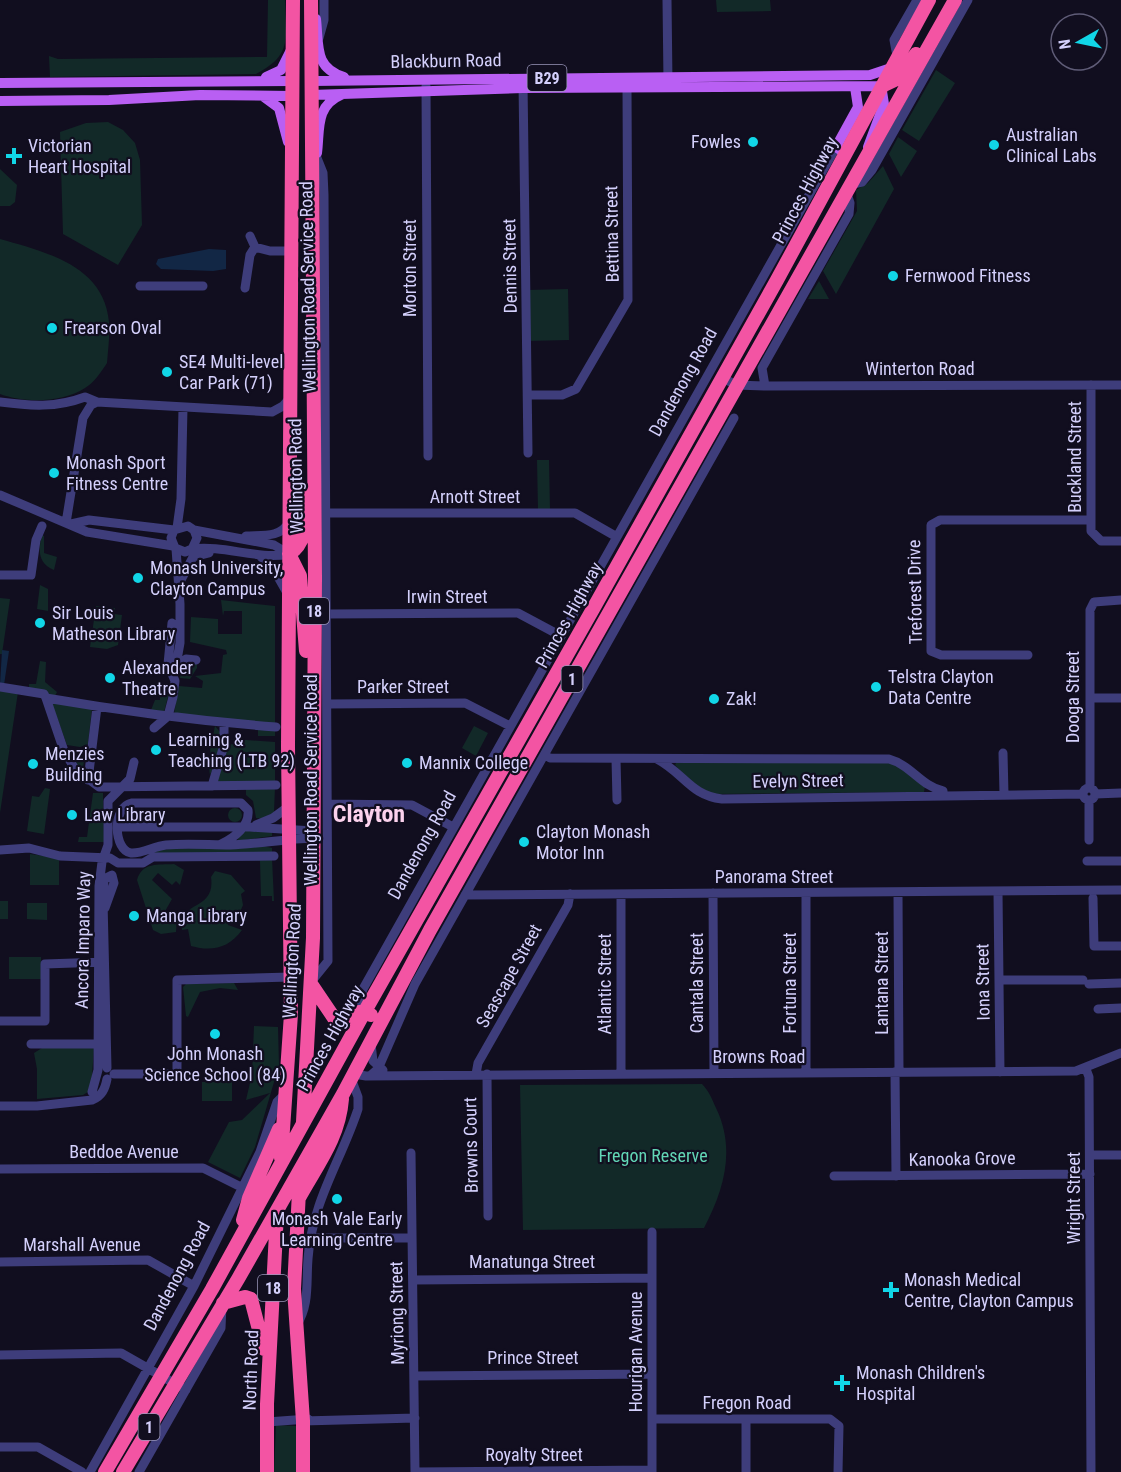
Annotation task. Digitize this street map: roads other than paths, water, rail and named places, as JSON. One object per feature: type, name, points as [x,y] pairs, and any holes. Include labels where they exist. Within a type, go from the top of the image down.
[{"type":"highway","name":"Wellington Road","points":[[281,1163],[290,1036],[288,807],[292,169],[290,142],[293,0]]},
{"type":"highway","name":"Wellington Road","points":[[300,1168],[311,983],[313,834],[312,700],[315,578],[311,199],[315,148],[311,62],[313,0]]},
{"type":"highway","name":"Princes Highway","points":[[236,1245],[365,1011],[515,748],[639,512],[721,377],[771,276],[841,150],[882,86],[929,0]]},
{"type":"highway","name":"Princes Highway","points":[[352,1076],[429,930],[781,306],[795,294],[815,246],[955,0]]},
{"type":"highway","points":[[882,86],[901,76],[914,56],[928,47]]},
{"type":"highway","name":"Blackburn Road","points":[[292,81],[311,88]]},
{"type":"highway","name":"Blackburn Road","points":[[292,96],[311,88]]},
{"type":"highway","points":[[290,142],[315,148]]},
{"type":"highway","points":[[312,391],[304,531],[299,546],[289,554],[300,576],[312,700]]},
{"type":"highway","points":[[311,983],[336,1019],[344,1018],[355,1011],[365,1011],[380,1020]]},
{"type":"highway","name":"1","points":[[123,1472],[180,1386],[222,1304],[352,1076]]},
{"type":"highway","points":[[298,1199],[320,1166],[335,1132],[340,1118],[343,1094]]},
{"type":"highway","points":[[236,1245],[249,1198],[274,1142],[285,1109]]},
{"type":"highway","name":"North Road","points":[[267,1472],[268,1369],[281,1163]]},
{"type":"highway","name":"18","points":[[300,1168],[294,1274],[295,1328],[303,1421],[303,1472]]},
{"type":"highway","name":"Dandenong Road","points":[[155,1371],[225,1266],[236,1245]]},
{"type":"highway","points":[[222,1304],[245,1297],[251,1299],[268,1369]]},
{"type":"highway","name":"1","points":[[105,1472],[155,1371]]},
{"type":"main road","points":[[313,0],[325,68],[332,73],[353,80]]},
{"type":"main road","points":[[311,62],[319,38]]},
{"type":"main road","points":[[258,80],[279,72],[292,46]]},
{"type":"main road","name":"Blackburn Road","points":[[311,88],[344,94],[426,85],[668,82],[870,75],[891,68]]},
{"type":"main road","points":[[865,156],[875,123],[884,104],[882,86],[870,75]]},
{"type":"main road","name":"Blackburn Road","points":[[311,88],[353,80],[426,85]]},
{"type":"main road","name":"Blackburn Road","points":[[0,83],[292,81]]},
{"type":"main road","name":"Blackburn Road","points":[[523,83],[627,88],[668,82],[882,86]]},
{"type":"main road","points":[[43,84],[44,101]]},
{"type":"main road","points":[[841,150],[858,107],[855,87]]},
{"type":"main road","points":[[315,148],[324,106],[344,94]]},
{"type":"main road","name":"Blackburn Road","points":[[0,101],[178,95],[292,96]]},
{"type":"main road","points":[[259,96],[270,100],[279,108],[290,142]]},
{"type":"street","points":[[319,38],[324,20],[324,0]]},
{"type":"street","points":[[668,0],[668,82]]},
{"type":"street","points":[[914,56],[899,54],[894,48],[894,40],[917,0]]},
{"type":"street","name":"Princes Highway","points":[[765,386],[762,368],[795,294],[836,237],[850,210],[848,188],[862,182],[872,170],[968,0]]},
{"type":"street","name":"Dennis Street","points":[[523,83],[528,453]]},
{"type":"street","name":"Morton Street","points":[[426,85],[428,456]]},
{"type":"street","name":"Bettina Street","points":[[528,395],[562,395],[576,389],[628,300],[627,88]]},
{"type":"street","name":"Wellington Road Service Road","points":[[311,983],[328,961],[324,182],[322,166],[315,148]]},
{"type":"street","points":[[250,236],[255,247]]},
{"type":"street","name":"Princes Highway","points":[[815,246],[836,237]]},
{"type":"street","points":[[255,247],[270,251],[291,250]]},
{"type":"street","points":[[245,288],[250,255],[255,247]]},
{"type":"street","points":[[771,276],[795,294]]},
{"type":"street","name":"Dandenong Road","points":[[365,1011],[360,999],[362,991],[617,537],[639,512],[771,276]]},
{"type":"street","points":[[140,286],[203,286]]},
{"type":"street","name":"Winterton Road","points":[[721,377],[736,385],[765,386],[1121,385]]},
{"type":"street","name":"Buckland Street","points":[[1091,385],[1091,531],[1101,541],[1121,541]]},
{"type":"street","points":[[0,402],[36,406],[64,405],[85,397],[97,402],[272,412],[283,419],[290,441]]},
{"type":"street","points":[[272,412],[283,406],[290,398]]},
{"type":"street","points":[[68,523],[83,418],[91,405],[97,402]]},
{"type":"street","points":[[183,408],[182,499],[176,529],[171,538],[182,549],[180,643],[177,660],[181,663],[191,660]]},
{"type":"street","points":[[370,1076],[379,1068],[408,997],[734,418]]},
{"type":"street","points":[[711,431],[714,453]]},
{"type":"street","points":[[314,468],[326,454]]},
{"type":"street","points":[[0,495],[87,532],[182,549],[273,557],[289,554]]},
{"type":"street","points":[[182,499],[197,542],[182,549]]},
{"type":"street","points":[[639,512],[674,524]]},
{"type":"street","name":"Arnott Street","points":[[327,513],[575,513],[617,537]]},
{"type":"street","points":[[68,523],[89,520],[192,529],[274,545],[289,554]]},
{"type":"street","points":[[228,537],[277,534],[285,529],[290,520]]},
{"type":"street","name":"Treforest Drive","points":[[1028,655],[941,655],[932,651],[932,525],[940,520],[1091,520]]},
{"type":"street","points":[[121,538],[123,524]]},
{"type":"street","points":[[0,575],[32,575],[36,540],[42,526]]},
{"type":"street","points":[[180,582],[193,557],[224,551]]},
{"type":"street","points":[[259,555],[280,578],[289,599]]},
{"type":"street","name":"Wellington Road Service Road","points":[[315,578],[327,610]]},
{"type":"street","name":"Dooga Street","points":[[1089,840],[1091,605],[1098,600],[1121,600]]},
{"type":"street","name":"Irwin Street","points":[[327,610],[518,613],[561,636]]},
{"type":"street","points":[[154,728],[168,716],[175,681],[168,664],[172,623]]},
{"type":"street","points":[[1,687],[44,694],[64,751],[75,769],[99,787],[122,789],[276,785]]},
{"type":"street","points":[[562,696],[566,717]]},
{"type":"street","points":[[46,698],[168,716],[276,727]]},
{"type":"street","points":[[1090,698],[1121,698]]},
{"type":"street","name":"Parker Street","points":[[328,704],[465,703],[510,726]]},
{"type":"street","points":[[88,780],[98,706]]},
{"type":"street","points":[[212,786],[224,745],[224,723]]},
{"type":"street","points":[[515,748],[529,755],[534,761],[533,776]]},
{"type":"street","points":[[1003,753],[1004,794]]},
{"type":"street","name":"Evelyn Street","points":[[545,755],[550,758],[616,759],[889,759],[915,772],[932,789],[954,794]]},
{"type":"street","points":[[616,759],[617,800]]},
{"type":"street","name":"Evelyn Street","points":[[657,759],[675,769],[696,791],[707,797],[722,799],[1121,793]]},
{"type":"street","points":[[113,801],[129,779],[134,762]]},
{"type":"street","name":"Ancora Imparo Way","points":[[92,1092],[102,1044],[99,886],[103,858],[108,846],[113,801],[108,788]]},
{"type":"street","points":[[247,827],[247,808],[241,803],[129,803],[120,810],[121,846],[131,853],[165,845],[220,844],[288,834],[313,834]]},
{"type":"street","points":[[328,804],[412,805],[453,827]]},
{"type":"street","points":[[220,844],[233,838],[247,827],[271,819],[288,807]]},
{"type":"street","points":[[119,827],[247,827],[288,834]]},
{"type":"street","points":[[0,850],[29,848],[60,856],[103,858],[125,863],[142,863],[153,857],[274,856]]},
{"type":"street","points":[[1087,872],[1086,858],[1121,861]]},
{"type":"street","name":"Panorama Street","points":[[465,895],[1121,890]]},
{"type":"street","name":"Iona Street","points":[[998,892],[1000,1072]]},
{"type":"street","name":"Cantala Street","points":[[713,893],[714,1073]]},
{"type":"street","name":"Lantana Street","points":[[896,1176],[898,893]]},
{"type":"street","name":"Seascape Street","points":[[476,1074],[478,1065],[568,905],[570,894]]},
{"type":"street","name":"Atlantic Street","points":[[621,894],[621,1073]]},
{"type":"street","name":"Fortuna Street","points":[[806,894],[806,1073]]},
{"type":"street","points":[[1093,898],[1094,946],[1121,946]]},
{"type":"street","name":"Ancora Imparo Way","points":[[101,962],[105,909]]},
{"type":"street","points":[[429,930],[449,923]]},
{"type":"street","points":[[0,1021],[45,1021],[45,964],[101,962]]},
{"type":"street","points":[[0,1106],[53,1103],[99,1097],[105,1090],[109,1074],[177,1074],[177,980],[290,977]]},
{"type":"street","points":[[999,980],[1121,983]]},
{"type":"street","points":[[1098,1009],[1121,1008]]},
{"type":"street","points":[[371,1038],[372,1058],[379,1068]]},
{"type":"street","points":[[31,1044],[102,1044]]},
{"type":"street","name":"Ancora Imparo Way","points":[[102,1044],[109,1074]]},
{"type":"street","name":"Browns Road","points":[[352,1076],[1000,1072],[1086,1069],[1121,1053]]},
{"type":"street","name":"Browns Road","points":[[379,1068],[394,1074]]},
{"type":"street","name":"Wright Street","points":[[1086,1069],[1089,1077],[1090,1155],[1091,1472]]},
{"type":"street","name":"Browns Court","points":[[487,1074],[488,1216]]},
{"type":"street","points":[[295,1328],[306,1307],[310,1238],[324,1186],[358,1109],[358,1097],[352,1076]]},
{"type":"street","name":"Dandenong Road","points":[[90,1472],[155,1371],[243,1188],[266,1136],[276,1104],[286,1093]]},
{"type":"street","name":"Myriong Street","points":[[411,1153],[415,1472]]},
{"type":"street","points":[[1090,1155],[1121,1155]]},
{"type":"street","name":"Beddoe Avenue","points":[[0,1169],[203,1168],[243,1188]]},
{"type":"street","name":"Kanooka Grove","points":[[834,1176],[1090,1174]]},
{"type":"street","name":"Hourigan Avenue","points":[[652,1232],[652,1471]]},
{"type":"street","points":[[310,1238],[412,1238]]},
{"type":"street","name":"Marshall Avenue","points":[[0,1262],[148,1260],[194,1286]]},
{"type":"street","name":"Manatunga Street","points":[[413,1280],[652,1278]]},
{"type":"street","points":[[0,1355],[121,1353],[180,1386],[139,1472]]},
{"type":"street","name":"Prince Street","points":[[414,1376],[652,1374]]},
{"type":"street","name":"Fregon Road","points":[[653,1419],[830,1419],[839,1426],[838,1472]]},
{"type":"street","points":[[746,1419],[746,1472]]},
{"type":"street","points":[[267,1422],[415,1420]]},
{"type":"street","points":[[0,1447],[38,1447],[82,1472]]},
{"type":"street","name":"Royalty Street","points":[[415,1472],[652,1471]]},
{"type":"water","points":[[209,249],[226,250],[226,269],[213,271],[161,269],[156,264],[158,259]]},
{"type":"water","points":[[2,650],[9,651],[4,685],[0,685]]},
{"type":"place","name":"Fowles","points":[[753,142]]},
{"type":"place","name":"Australian Clinical Labs","points":[[994,145]]},
{"type":"place","name":"Victorian Heart Hospital","points":[[14,156]]},
{"type":"place","name":"Fernwood Fitness","points":[[893,276]]},
{"type":"place","name":"Frearson Oval","points":[[52,328]]},
{"type":"place","name":"SE4 Multi-level Car Park (71)","points":[[167,372]]},
{"type":"place","name":"Monash Sport Fitness Centre","points":[[54,473]]},
{"type":"place","name":"Monash University, Clayton Campus","points":[[138,578]]},
{"type":"place","name":"Sir Louis Matheson Library","points":[[40,623]]},
{"type":"place","name":"Alexander Theatre","points":[[110,678]]},
{"type":"place","name":"Telstra Clayton Data Centre","points":[[876,687]]},
{"type":"place","name":"Zak!","points":[[714,699]]},
{"type":"place","name":"Learning & Teaching (LTB 92)","points":[[156,750]]},
{"type":"place","name":"Mannix College","points":[[407,763]]},
{"type":"place","name":"Menzies Building","points":[[33,764]]},
{"type":"place","name":"Law Library","points":[[72,815]]},
{"type":"place","name":"Clayton Monash Motor Inn","points":[[524,842]]},
{"type":"place","name":"Manga Library","points":[[134,916]]},
{"type":"place","name":"John Monash Science School (84)","points":[[215,1034]]},
{"type":"place","name":"Monash Vale Early Learning Centre","points":[[337,1199]]},
{"type":"place","name":"Monash Medical Centre, Clayton Campus","points":[[891,1290]]},
{"type":"place","name":"Monash Children's Hospital","points":[[842,1383]]},
{"type":"district","name":"Clayton","points":[[369,814]]},
{"type":"park label","name":"Fregon Reserve","points":[[653,1156]]}]
